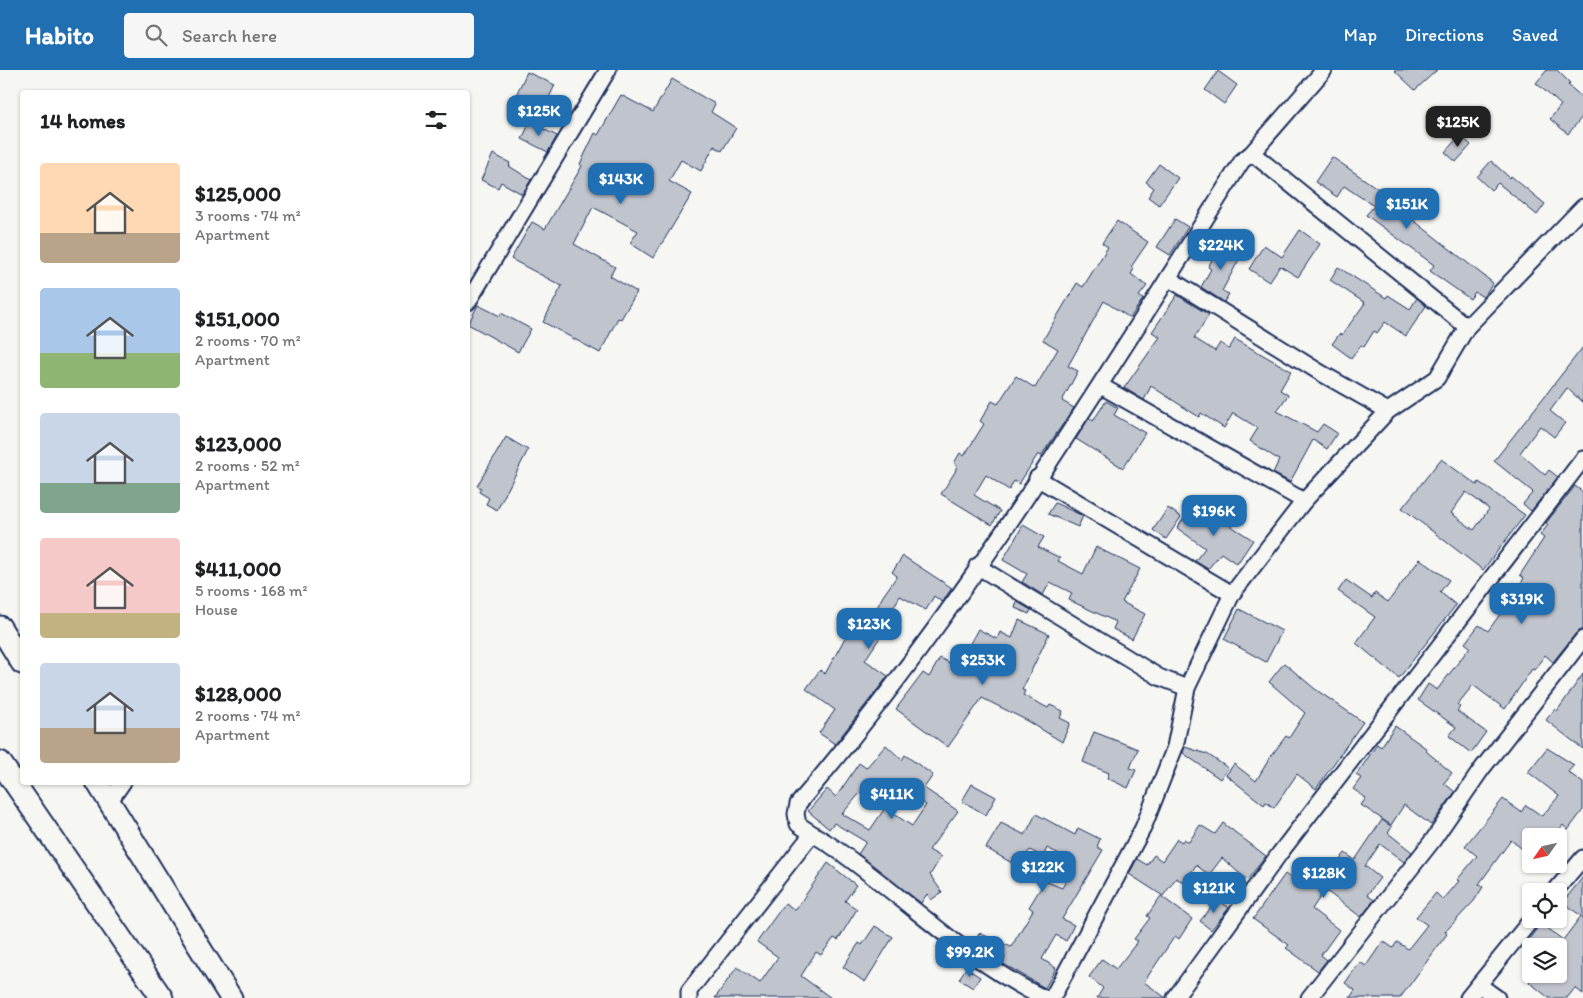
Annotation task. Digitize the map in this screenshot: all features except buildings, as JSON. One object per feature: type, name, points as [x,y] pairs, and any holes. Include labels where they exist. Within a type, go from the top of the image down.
[{"type":"main road","points":[[0,627],[20,660]]},
{"type":"main road","points":[[0,762],[162,998]]},
{"type":"main road","points":[[99,785],[231,998]]},
{"type":"street","points":[[470,299],[608,70]]},
{"type":"street","points":[[1044,998],[1023,988],[935,928],[836,849],[798,824],[796,814],[798,804],[902,676],[1101,386],[1242,161],[1252,153],[1324,70]]},
{"type":"street","points":[[1252,153],[1467,327]]},
{"type":"street","points":[[1052,998],[1143,828],[1175,746],[1187,688],[1232,594],[1304,501],[1388,411],[1436,378],[1467,327],[1583,207]]},
{"type":"street","points":[[1168,278],[1321,373],[1388,411]]},
{"type":"street","points":[[1101,386],[1304,501]]},
{"type":"street","points":[[1175,998],[1280,854],[1583,459]]},
{"type":"street","points":[[1037,478],[1232,594]]},
{"type":"street","points":[[977,566],[1159,677],[1187,688]]},
{"type":"street","points":[[1309,998],[1433,840],[1481,770],[1583,639]]},
{"type":"street","points":[[109,802],[121,785]]},
{"type":"street","points":[[689,998],[689,991],[812,834]]},
{"type":"street","points":[[1566,883],[1578,874],[1583,858]]},
{"type":"street","points":[[1468,998],[1525,928]]},
{"type":"street","points":[[1479,985],[1497,998]]}]
